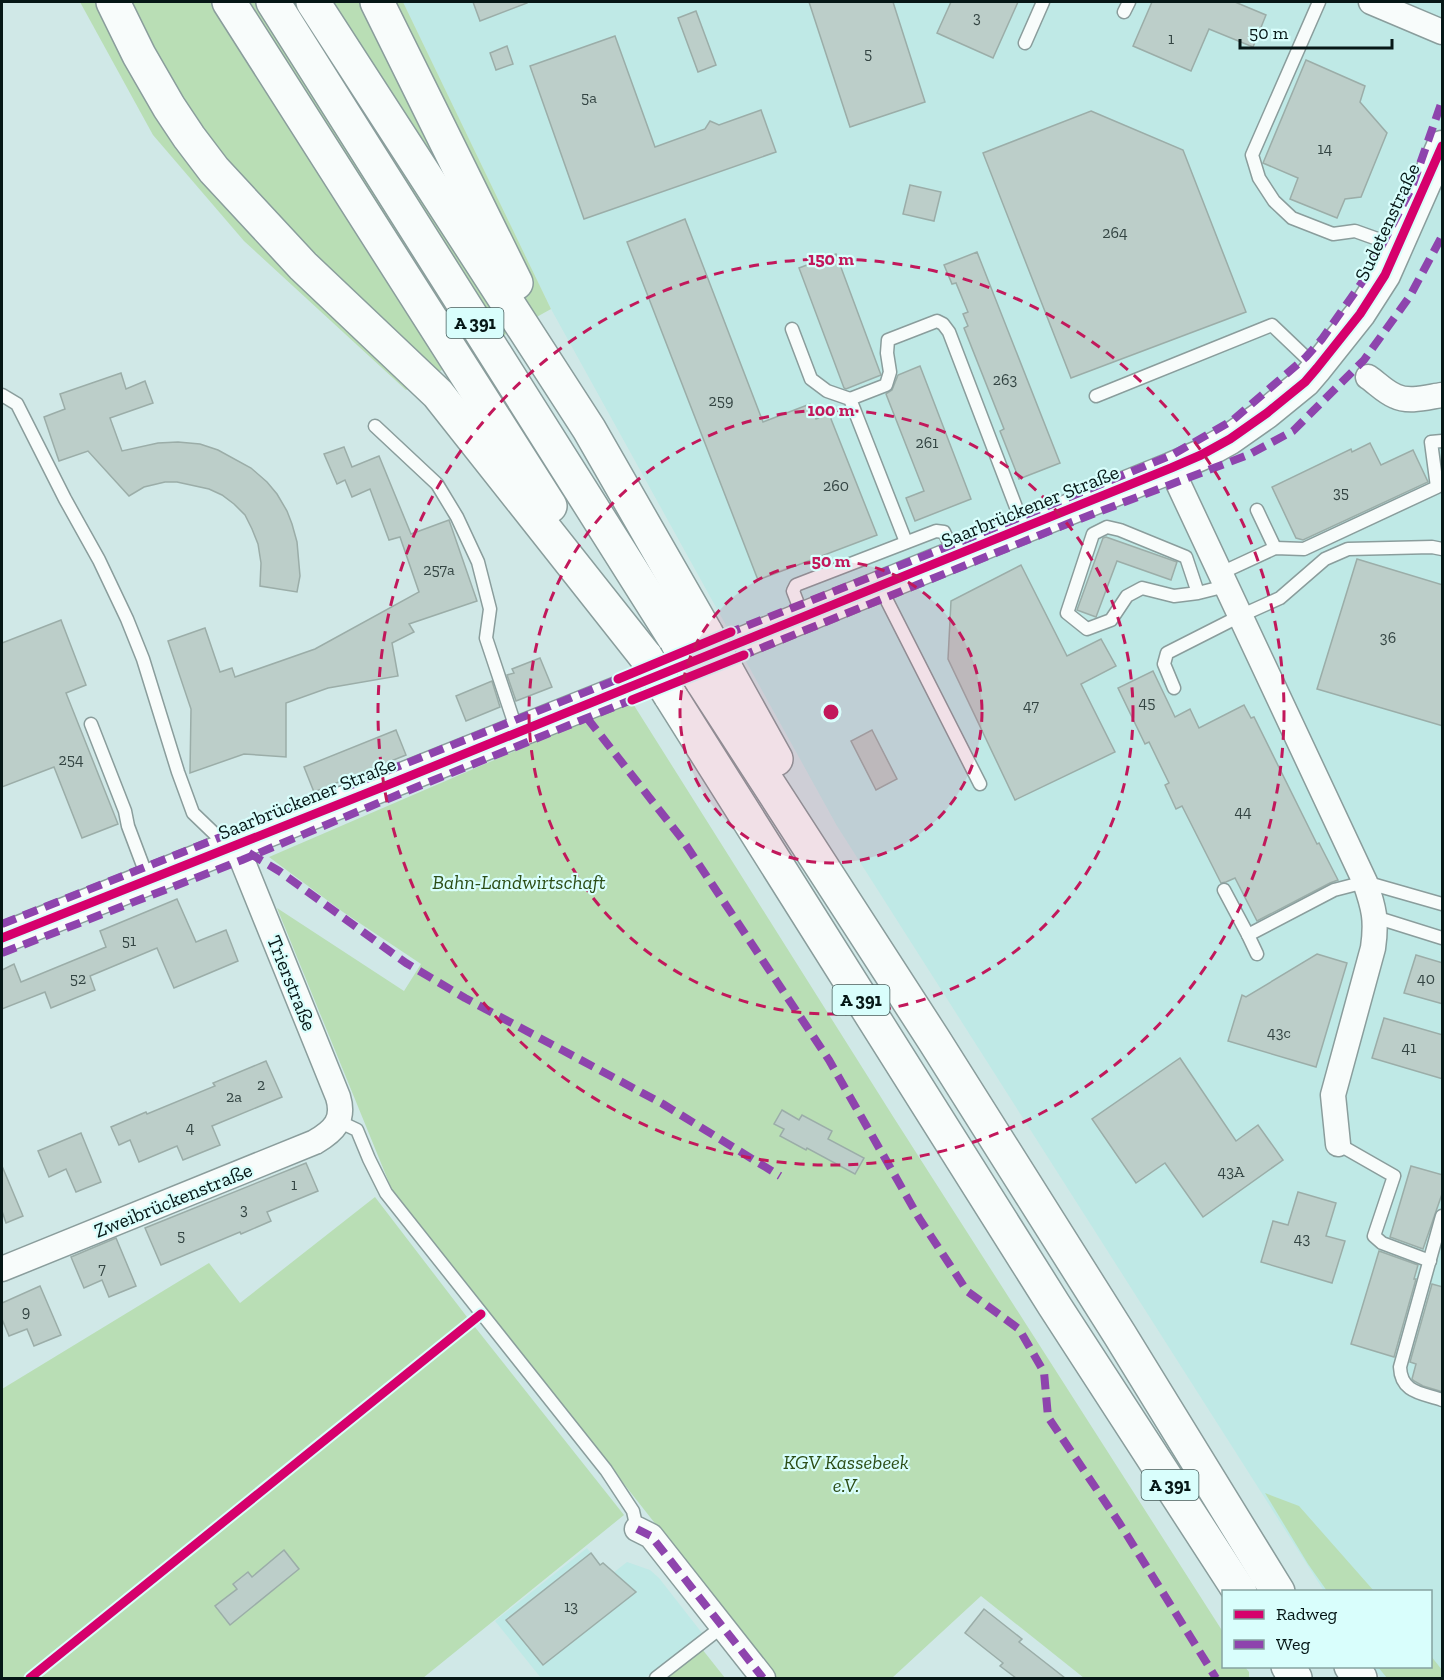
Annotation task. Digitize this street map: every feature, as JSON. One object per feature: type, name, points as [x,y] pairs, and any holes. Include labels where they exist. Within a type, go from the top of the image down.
[{"type":"highway","points":[[113,2],[139,55],[179,122],[214,170],[303,266],[438,394],[646,657]]},
{"type":"highway","name":"A 391","points":[[229,2],[646,657],[907,1074],[1239,1590]]},
{"type":"highway","name":"A 391","points":[[273,2],[692,638]]},
{"type":"highway","points":[[314,2],[589,429]]},
{"type":"highway","points":[[377,2],[692,638],[722,665]]},
{"type":"highway","name":"A 391","points":[[722,665],[934,1040],[1210,1479],[1277,1590]]},
{"type":"highway","points":[[1210,1479],[1274,1556],[1298,1590]]},
{"type":"street","points":[[1371,2],[1443,33]]},
{"type":"street","name":"Sudetenstraße","points":[[1317,368],[1360,314],[1385,275],[1443,146]]},
{"type":"street","name":"Saarbrückener Straße","points":[[722,665],[803,617],[1201,454],[1230,439],[1267,414],[1305,382],[1317,368]]},
{"type":"street","points":[[1368,377],[1401,399],[1443,395]]},
{"type":"street","points":[[1171,468],[1365,882],[1373,905],[1376,926],[1369,964],[1333,1095],[1338,1144]]},
{"type":"street","name":"Saarbrückener Straße","points":[[2,938],[625,689]]},
{"type":"street","name":"Trierstraße","points":[[230,848],[338,1097],[341,1112],[338,1121]]},
{"type":"street","name":"Zweibrückenstraße","points":[[2,1269],[315,1142],[329,1133],[338,1121]]},
{"type":"street","points":[[637,1529],[651,1536],[763,1678]]},
{"type":"lane","points":[[1025,43],[1043,2]]},
{"type":"lane","points":[[1319,2],[1252,155],[1259,178],[1274,201],[1292,218],[1333,234],[1355,231],[1398,247]]},
{"type":"lane","points":[[792,328],[811,379],[827,392],[850,399],[886,385],[890,372],[886,353],[888,340],[937,321],[943,324],[949,332],[1024,528]]},
{"type":"lane","points":[[1096,396],[1272,325],[1317,368]]},
{"type":"lane","points":[[2,395],[17,404],[128,619],[193,813],[230,848]]},
{"type":"lane","points":[[850,399],[906,542]]},
{"type":"lane","points":[[375,426],[437,484],[470,544],[478,562],[490,609],[486,638],[518,732]]},
{"type":"lane","points":[[1198,594],[1186,557],[1120,530],[1107,527],[1093,534],[1067,613],[1087,629],[1111,620],[1127,596],[1142,588],[1174,596],[1198,594],[1275,548],[1305,549],[1437,487],[1431,442],[1443,441]]},
{"type":"lane","points":[[1257,510],[1275,548]]},
{"type":"lane","points":[[803,617],[793,591],[796,585],[936,531],[944,532],[956,556]]},
{"type":"lane","points":[[1174,688],[1164,664],[1167,653],[1280,598],[1324,559],[1348,549],[1432,547],[1443,549]]},
{"type":"lane","points":[[880,586],[980,784]]},
{"type":"lane","points":[[91,724],[148,880]]},
{"type":"lane","points":[[1248,935],[1334,890],[1365,882],[1443,904]]},
{"type":"lane","points":[[1224,890],[1257,954]]},
{"type":"lane","points":[[1375,917],[1443,938]]},
{"type":"lane","points":[[338,1121],[357,1130],[386,1193],[606,1470],[633,1511],[637,1529]]},
{"type":"lane","points":[[1338,1144],[1394,1176],[1374,1236],[1382,1243],[1430,1261]]},
{"type":"lane","points":[[1443,1216],[1400,1367],[1405,1385],[1410,1389],[1443,1400]]},
{"type":"lane","points":[[656,1678],[723,1626]]},
{"type":"shaded area","points":[[403,2],[1442,2],[1442,1678],[1381,1678],[1374,1668],[1432,1668],[1432,1590],[1323,1590],[837,826],[551,309]]},
{"type":"shaded area","points":[[587,1548],[600,1565],[602,1563],[613,1573],[627,1562],[650,1570],[659,1578],[702,1633],[645,1678],[541,1678],[495,1621]]},
{"type":"green space","points":[[80,2],[403,2],[551,309],[406,390],[244,241],[153,135]]},
{"type":"green space","points":[[630,699],[894,1118],[1222,1630],[1222,1668],[1246,1668],[1249,1672],[1249,1678],[1084,1678],[981,1596],[892,1678],[777,1678],[392,1190],[277,908],[404,991],[421,964],[343,912],[269,857],[557,733]]},
{"type":"green space","points":[[375,1197],[624,1515],[423,1678],[2,1678],[2,1389],[209,1263],[240,1303]]},
{"type":"green space","points":[[1265,1493],[1299,1506],[1373,1590],[1326,1590]]},
{"type":"green space","points":[[702,1649],[725,1678],[666,1678]]},
{"type":"green space","points":[[1432,1657],[1442,1670],[1442,1678],[1387,1678],[1379,1668],[1432,1668]]},
{"type":"building","points":[[473,2],[527,2],[527,3],[480,21]]},
{"type":"building","points":[[809,2],[893,2],[925,102],[850,127]]},
{"type":"building","points":[[951,2],[1018,2],[993,58],[937,33]]},
{"type":"building","points":[[1152,2],[1235,2],[1266,15],[1253,47],[1209,29],[1191,71],[1133,46]]},
{"type":"building","points":[[696,11],[716,65],[698,72],[678,18]]},
{"type":"building","points":[[615,36],[655,147],[705,129],[710,121],[719,125],[761,110],[776,152],[584,219],[530,66]]},
{"type":"building","points":[[507,46],[513,64],[496,70],[490,53]]},
{"type":"building","points":[[1306,60],[1365,86],[1360,102],[1387,133],[1361,197],[1345,199],[1337,218],[1290,199],[1298,178],[1263,163]]},
{"type":"building","points":[[1091,111],[1183,150],[1246,312],[1071,378],[983,153]]},
{"type":"building","points":[[910,185],[941,192],[934,221],[903,214]]},
{"type":"building","points":[[685,219],[763,422],[810,404],[816,419],[829,414],[877,535],[758,580],[627,242]]},
{"type":"building","points":[[977,252],[1060,463],[1019,479],[1000,431],[1004,429],[964,328],[968,326],[963,314],[968,312],[956,283],[952,284],[944,265]]},
{"type":"building","points":[[836,254],[881,375],[846,389],[799,268]]},
{"type":"building","points":[[920,366],[971,499],[915,521],[906,498],[924,491],[886,394],[892,390],[898,375]]},
{"type":"building","points":[[121,373],[126,389],[145,381],[153,403],[110,418],[122,451],[158,443],[200,444],[218,450],[251,468],[277,494],[292,524],[297,542],[300,576],[297,592],[260,586],[261,563],[258,544],[252,529],[245,515],[222,495],[209,489],[177,482],[165,482],[144,487],[129,496],[88,451],[59,461],[44,417],[65,409],[60,394]]},
{"type":"building","points":[[1370,443],[1381,465],[1413,450],[1428,482],[1303,540],[1296,538],[1272,487],[1351,449],[1352,452]]},
{"type":"building","points":[[344,447],[352,467],[379,456],[411,534],[449,520],[477,601],[409,624],[414,632],[392,643],[398,676],[328,688],[286,703],[286,757],[244,754],[190,773],[191,709],[168,641],[205,628],[220,672],[232,668],[235,677],[315,649],[419,592],[400,537],[389,540],[370,489],[352,497],[345,480],[337,484],[324,454]]},
{"type":"building","points":[[1106,537],[1177,562],[1171,580],[1117,561],[1096,617],[1077,610],[1103,538]]},
{"type":"building","points":[[1357,559],[1443,585],[1443,726],[1317,689]]},
{"type":"building","points":[[1021,565],[1067,656],[1101,639],[1116,666],[1081,684],[1115,752],[1015,800],[948,659],[951,601]]},
{"type":"building","points":[[61,620],[86,685],[66,693],[118,824],[82,838],[54,767],[2,787],[2,643]]},
{"type":"building","points":[[540,658],[552,687],[516,701],[507,675],[514,673],[512,669]]},
{"type":"building","points":[[1153,671],[1175,717],[1190,709],[1199,728],[1244,705],[1251,718],[1254,717],[1317,844],[1319,843],[1338,880],[1257,921],[1235,878],[1221,883],[1182,806],[1176,809],[1165,785],[1169,783],[1149,742],[1145,744],[1118,688]]},
{"type":"building","points":[[492,681],[500,707],[466,721],[456,696]]},
{"type":"building","points":[[396,730],[406,755],[314,792],[304,767]]},
{"type":"building","points":[[872,730],[897,779],[876,790],[851,741]]},
{"type":"building","points":[[177,899],[196,942],[226,930],[238,961],[174,988],[157,948],[90,976],[95,990],[51,1008],[45,992],[2,1009],[2,970],[14,964],[21,982],[106,947],[100,931]]},
{"type":"building","points":[[1317,954],[1347,963],[1316,1067],[1228,1041],[1242,995],[1246,997]]},
{"type":"building","points":[[1416,955],[1443,963],[1443,1004],[1404,993]]},
{"type":"building","points":[[1384,1018],[1443,1035],[1443,1079],[1372,1058]]},
{"type":"building","points":[[1180,1058],[1236,1141],[1258,1125],[1283,1160],[1203,1217],[1165,1163],[1136,1183],[1092,1119]]},
{"type":"building","points":[[266,1061],[282,1097],[212,1126],[220,1145],[183,1160],[177,1146],[139,1162],[130,1140],[119,1145],[111,1127],[215,1086],[213,1083]]},
{"type":"building","points":[[782,1110],[799,1120],[802,1115],[832,1131],[828,1139],[864,1158],[855,1174],[780,1136],[784,1129],[774,1124]]},
{"type":"building","points":[[81,1133],[101,1182],[76,1192],[66,1169],[49,1177],[38,1151]]},
{"type":"building","points":[[306,1163],[318,1191],[267,1212],[271,1221],[161,1265],[145,1228]]},
{"type":"building","points":[[2,1166],[23,1216],[6,1223],[2,1211]]},
{"type":"building","points":[[1411,1166],[1443,1175],[1443,1191],[1423,1249],[1390,1237]]},
{"type":"building","points":[[1298,1192],[1336,1203],[1326,1236],[1345,1241],[1332,1283],[1261,1262],[1273,1221],[1288,1225]]},
{"type":"building","points":[[116,1238],[136,1286],[109,1297],[102,1280],[84,1288],[71,1257]]},
{"type":"building","points":[[1379,1251],[1418,1265],[1394,1357],[1351,1344]]},
{"type":"building","points":[[1432,1284],[1443,1287],[1443,1392],[1414,1381],[1412,1379],[1416,1364],[1410,1362]]},
{"type":"building","points":[[40,1286],[61,1335],[34,1346],[27,1329],[9,1336],[2,1319],[2,1303]]},
{"type":"building","points":[[284,1550],[299,1569],[230,1625],[215,1606],[237,1589],[233,1584],[248,1572],[252,1577]]},
{"type":"building","points":[[591,1553],[600,1565],[603,1563],[636,1592],[543,1665],[506,1620]]},
{"type":"building","points":[[984,1609],[1022,1639],[1019,1642],[1065,1678],[1016,1678],[1000,1666],[1003,1663],[965,1633]]},
{"type":"marked path","points":[[726,634],[1172,455],[1233,420],[1306,357],[1322,339],[1365,278],[1412,187],[1442,101]]},
{"type":"marked path","points":[[739,657],[1072,522],[1248,455],[1293,431],[1364,360],[1410,296],[1442,236]]},
{"type":"marked path","points":[[2,924],[621,678]]},
{"type":"marked path","points":[[2,953],[242,860],[636,698]]},
{"type":"marked path","points":[[587,718],[682,839],[829,1060],[919,1218],[967,1291],[1019,1329],[1044,1372],[1048,1417],[1120,1524],[1216,1678]]},
{"type":"marked path","points":[[249,853],[279,871],[406,963],[465,998],[663,1104],[780,1176]]},
{"type":"marked path","points":[[637,1529],[651,1536],[763,1678]]},
{"type":"cycle path","points":[[2,938],[395,782],[1201,455],[1230,439],[1305,382],[1360,314],[1385,275],[1442,146]]},
{"type":"cycle path","points":[[618,679],[731,632]]},
{"type":"cycle path","points":[[632,700],[744,655]]},
{"type":"cycle path","points":[[30,1678],[481,1314]]},
{"type":"park label","name":"Bahn-Landwirtschaft","points":[[519,882]]},
{"type":"park label","name":"KGV Kassebeek e.V.","points":[[846,1474]]}]
